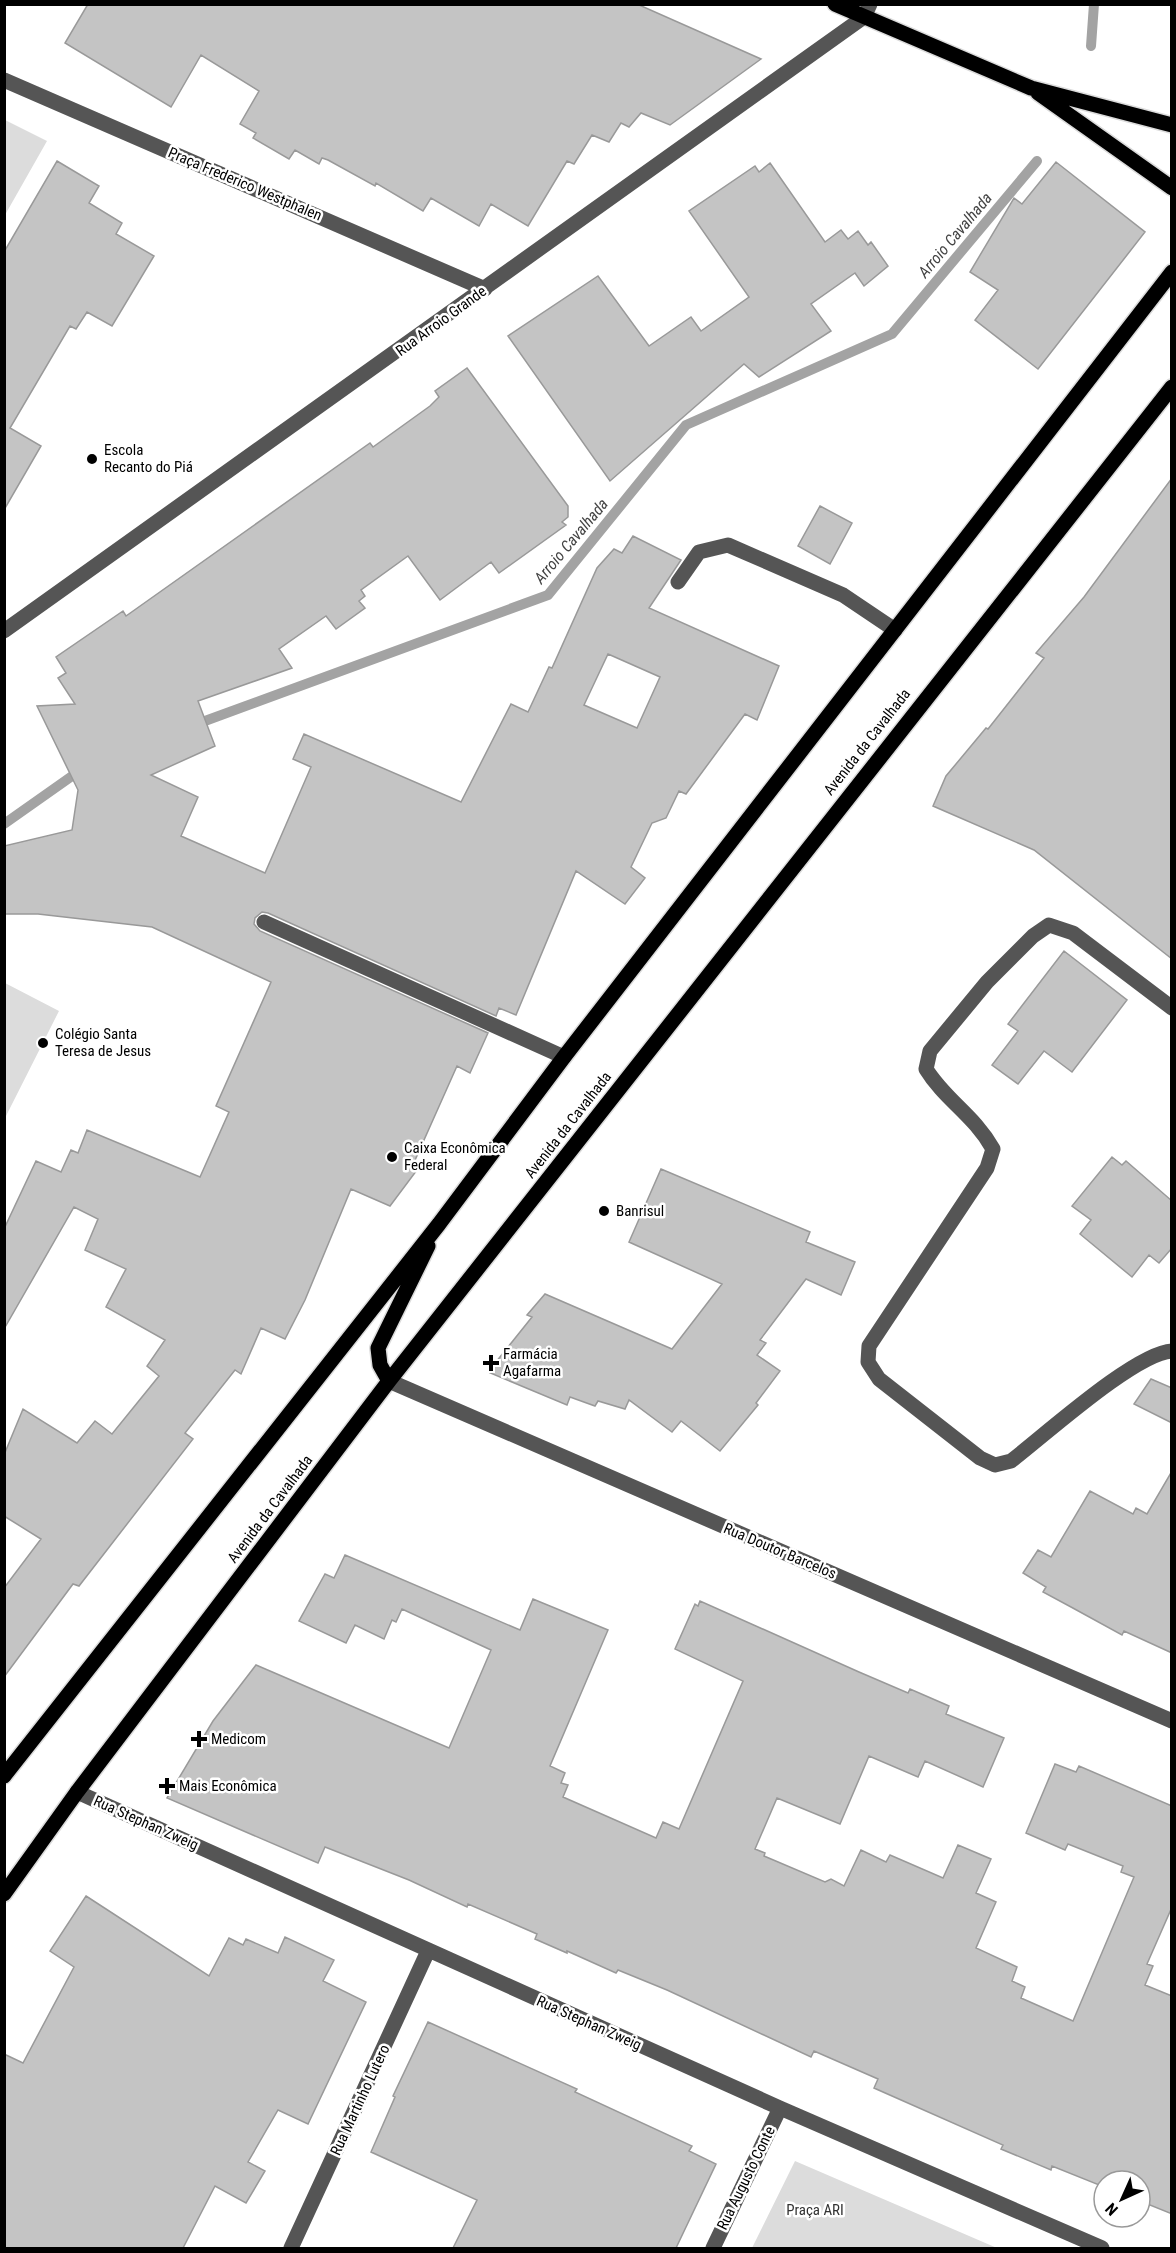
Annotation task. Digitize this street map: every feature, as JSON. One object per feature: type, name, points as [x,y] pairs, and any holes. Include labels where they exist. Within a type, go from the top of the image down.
[{"type":"main road","points":[[835,4],[867,11],[1031,88],[1172,188]]},
{"type":"main road","points":[[1031,88],[1172,125]]},
{"type":"main road","points":[[4,1776],[439,1224],[564,1057],[1172,272]]},
{"type":"main road","name":"Avenida da Cavalhada","points":[[4,1894],[77,1792],[389,1381],[1172,387]]},
{"type":"main road","points":[[389,1381],[380,1365],[378,1348],[439,1224]]},
{"type":"street","name":"Rua Arroio Grande","points":[[4,631],[485,289],[867,11]]},
{"type":"street","name":"Praça Frederico Westphalen","points":[[4,80],[485,289]]},
{"type":"street","points":[[678,582],[699,552],[728,544],[843,595],[895,630]]},
{"type":"street","points":[[264,922],[564,1057]]},
{"type":"street","points":[[1172,1008],[1073,933],[1049,925],[987,982],[930,1051],[926,1069],[935,1084],[981,1128],[993,1149],[987,1168],[869,1346],[868,1362],[879,1379],[980,1458],[995,1465],[1011,1461],[1126,1371],[1164,1351],[1172,1351]]},
{"type":"street","name":"Rua Doutor Barcelos","points":[[389,1381],[1172,1721]]},
{"type":"street","name":"Rua Stephan Zweig","points":[[77,1792],[780,2108],[1102,2248]]},
{"type":"street","name":"Rua Martinho Lutero","points":[[291,2248],[428,1951]]},
{"type":"street","name":"Rua Augusto Conte","points":[[713,2248],[780,2108]]},
{"type":"green space","points":[[5,120],[47,141],[5,215]]},
{"type":"green space","points":[[5,983],[59,1011],[5,1118]]},
{"type":"green space","name":"Praça ARI","points":[[795,2161],[997,2248],[752,2248]]},
{"type":"building","points":[[88,4],[637,4],[761,59],[670,125],[641,113],[629,127],[621,123],[609,142],[592,135],[574,164],[567,161],[528,226],[491,204],[479,226],[431,198],[423,211],[376,183],[375,186],[328,160],[322,158],[319,164],[295,150],[289,159],[253,138],[256,133],[240,124],[259,91],[201,55],[171,107],[65,43]]},
{"type":"building","points":[[57,161],[99,186],[89,203],[122,223],[116,234],[154,256],[112,326],[87,312],[76,329],[70,326],[10,428],[41,446],[4,510],[4,252]]},
{"type":"building","points":[[1056,162],[1145,232],[1038,369],[975,320],[998,290],[970,272],[1014,198],[1022,204]]},
{"type":"building","points":[[770,163],[825,242],[841,230],[848,239],[858,231],[868,245],[871,242],[888,266],[864,286],[855,273],[811,304],[831,331],[759,377],[744,364],[610,481],[508,336],[598,276],[649,346],[691,317],[701,331],[749,297],[689,211],[755,166],[759,172]]},
{"type":"building","points":[[467,368],[568,506],[568,517],[562,522],[566,525],[499,573],[491,562],[440,600],[408,556],[361,590],[365,596],[359,601],[365,608],[336,629],[326,616],[279,649],[292,668],[198,701],[215,746],[151,775],[198,797],[181,836],[265,873],[311,767],[293,759],[304,734],[461,802],[511,704],[528,712],[549,667],[552,668],[597,568],[614,549],[622,553],[633,536],[681,560],[649,608],[779,666],[757,720],[745,714],[686,794],[679,791],[666,818],[652,823],[631,867],[645,878],[625,904],[576,871],[516,1015],[499,1008],[496,1016],[268,913],[262,912],[255,918],[254,924],[260,931],[488,1033],[470,1073],[457,1066],[412,1167],[417,1170],[390,1206],[351,1189],[305,1300],[285,1339],[261,1328],[241,1374],[235,1370],[185,1433],[193,1439],[79,1586],[73,1584],[4,1677],[4,1588],[41,1539],[4,1516],[4,1455],[23,1409],[77,1443],[95,1421],[112,1434],[159,1376],[147,1366],[165,1340],[106,1307],[126,1269],[85,1250],[98,1219],[74,1207],[4,1329],[4,1229],[36,1161],[61,1172],[71,1150],[78,1153],[87,1130],[200,1177],[229,1112],[216,1106],[271,982],[152,927],[38,914],[4,914],[4,846],[72,830],[78,790],[37,706],[75,704],[58,678],[66,673],[56,657],[123,611],[126,616],[370,443],[373,447],[430,406],[439,397],[435,391]],"holes":[[[608,654],[660,677],[637,728],[584,705]]]},
{"type":"building","points":[[1172,478],[1172,959],[1034,850],[933,806],[946,776],[986,728],[988,729],[1044,658],[1036,653],[1084,597]]},
{"type":"building","points":[[820,506],[852,523],[830,564],[798,546]]},
{"type":"building","points":[[1064,951],[1127,1000],[1072,1072],[1044,1051],[1018,1084],[992,1065],[1018,1031],[1008,1024]]},
{"type":"building","points":[[1112,1157],[1122,1165],[1126,1161],[1172,1201],[1172,1248],[1159,1263],[1149,1255],[1132,1277],[1080,1234],[1091,1220],[1072,1206]]},
{"type":"building","points":[[661,1169],[810,1232],[806,1242],[855,1262],[841,1295],[806,1279],[760,1340],[766,1343],[757,1355],[780,1371],[756,1403],[758,1405],[720,1451],[681,1421],[672,1432],[629,1400],[625,1409],[598,1401],[595,1406],[570,1397],[567,1405],[488,1372],[532,1317],[527,1315],[545,1294],[672,1349],[722,1284],[629,1242]]},
{"type":"building","points":[[1151,1379],[1172,1388],[1172,1423],[1134,1404]]},
{"type":"building","points":[[1172,1471],[1172,1653],[1124,1631],[1122,1635],[1043,1592],[1046,1587],[1023,1573],[1038,1550],[1051,1557],[1090,1491],[1133,1514],[1136,1508],[1147,1514]]},
{"type":"building","points":[[345,1555],[520,1630],[533,1599],[608,1630],[550,1766],[565,1773],[561,1783],[568,1785],[563,1797],[656,1838],[663,1822],[679,1829],[743,1681],[675,1649],[695,1604],[698,1606],[700,1601],[908,1693],[910,1689],[949,1706],[946,1714],[1004,1738],[983,1787],[925,1761],[918,1777],[869,1756],[840,1824],[777,1798],[755,1849],[765,1853],[764,1856],[825,1882],[831,1879],[844,1886],[861,1850],[886,1862],[890,1855],[943,1878],[958,1845],[991,1859],[976,1893],[996,1902],[976,1948],[1017,1967],[1012,1981],[1025,1987],[1021,1998],[1073,2021],[1134,1877],[1121,1872],[1123,1866],[1068,1844],[1065,1850],[1026,1833],[1055,1764],[1076,1772],[1079,1766],[1172,1806],[1172,1907],[1147,1964],[1153,1966],[1145,1985],[1172,1996],[1172,2214],[1152,2206],[1152,2169],[1092,2169],[1092,2182],[1052,2166],[1051,2170],[1001,2149],[1003,2145],[874,2088],[878,2079],[814,2051],[811,2057],[667,1990],[618,1970],[616,1973],[567,1951],[567,1953],[535,1939],[537,1934],[468,1904],[467,1907],[409,1880],[325,1847],[318,1863],[167,1798],[213,1721],[256,1665],[449,1748],[491,1650],[402,1609],[396,1622],[392,1620],[384,1639],[355,1625],[346,1643],[299,1621],[325,1574],[334,1578]]},
{"type":"building","points":[[86,1896],[209,1976],[229,1938],[243,1945],[246,1939],[278,1953],[285,1937],[334,1960],[323,1981],[366,2002],[308,2124],[278,2110],[248,2162],[265,2171],[246,2203],[215,2186],[183,2248],[4,2248],[4,2054],[23,2063],[74,1967],[50,1951]]},
{"type":"building","points":[[428,2022],[577,2089],[575,2092],[692,2146],[689,2151],[716,2164],[676,2248],[453,2248],[477,2200],[371,2152],[395,2097],[393,2096]]},
{"type":"waterway","name":"Arroio Cavalhada","points":[[1091,46],[1094,4]]},
{"type":"waterway","name":"Arroio Cavalhada","points":[[194,725],[548,595],[686,425],[892,334],[1037,161]]},
{"type":"waterway","name":"Arroio Cavalhada","points":[[4,824],[82,769]]},
{"type":"place","name":"Escola Recanto do Piá","points":[[92,459]]},
{"type":"place","name":"Colégio Santa Teresa de Jesus","points":[[43,1043]]},
{"type":"place","name":"Caixa Econômica Federal","points":[[392,1157]]},
{"type":"place","name":"Banrisul","points":[[604,1211]]},
{"type":"place","name":"Farmácia Agafarma","points":[[491,1363]]},
{"type":"place","name":"Medicom","points":[[199,1739]]},
{"type":"place","name":"Mais Econômica","points":[[167,1786]]}]
